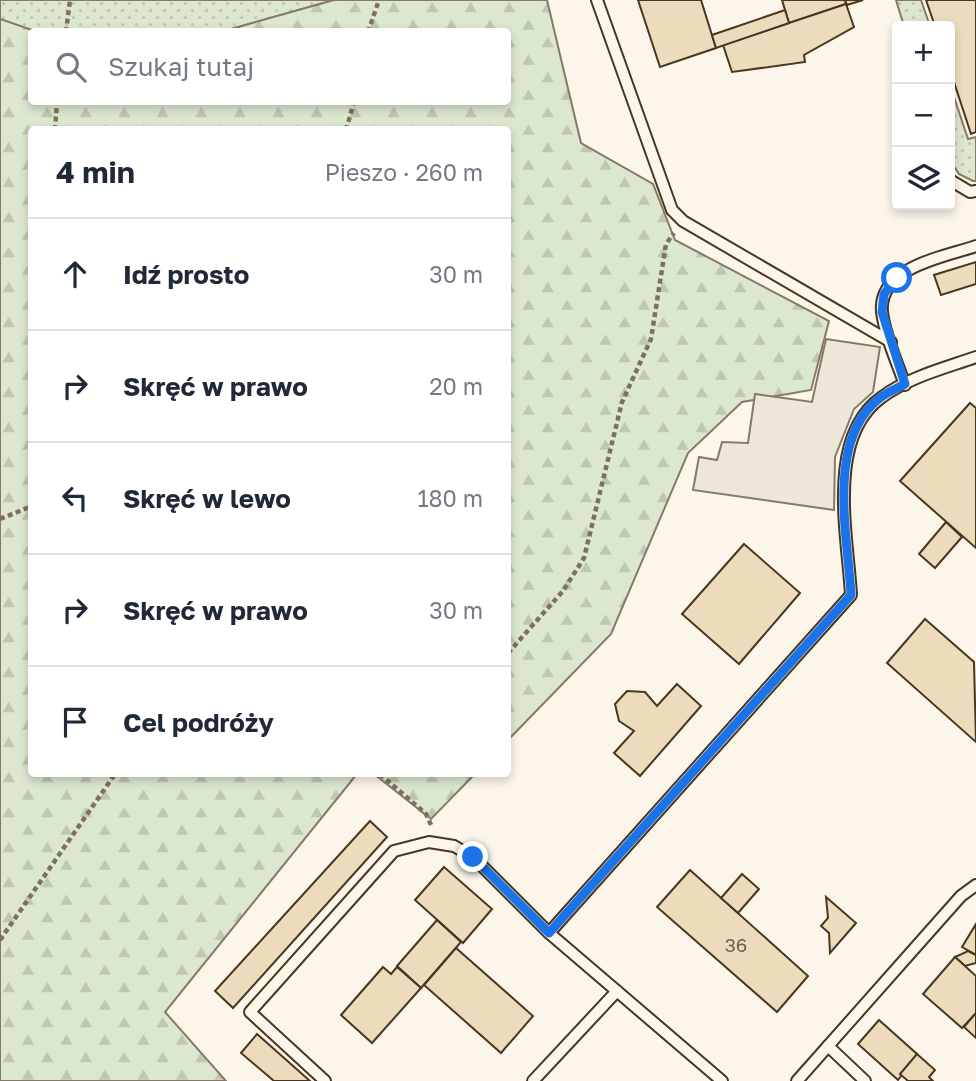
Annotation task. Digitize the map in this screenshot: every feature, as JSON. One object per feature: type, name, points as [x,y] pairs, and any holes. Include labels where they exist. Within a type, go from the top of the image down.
[{"type":"lane","points":[[597,0],[672,210],[683,221],[891,342]]},
{"type":"lane","points":[[955,183],[970,192],[976,191]]},
{"type":"lane","points":[[905,384],[882,312],[884,294],[897,278],[916,266],[976,246]]},
{"type":"lane","points":[[549,933],[851,595],[843,489],[853,435],[864,416],[881,397],[905,384],[976,357]]},
{"type":"lane","points":[[325,1081],[250,1012],[394,852],[429,842],[454,846],[473,857],[549,933],[722,1081]]},
{"type":"lane","points":[[797,1081],[961,896],[976,885]]},
{"type":"lane","points":[[533,1081],[617,991]]},
{"type":"lane","points":[[828,1046],[865,1081]]},
{"type":"path","points":[[66,28],[70,0]]},
{"type":"path","points":[[369,28],[379,0]]},
{"type":"path","points":[[55,126],[58,105]]},
{"type":"path","points":[[347,126],[353,105]]},
{"type":"path","points":[[511,650],[563,591],[584,558],[622,402],[651,339],[666,244],[683,221]]},
{"type":"path","points":[[0,519],[28,508]]},
{"type":"path","points":[[0,940],[113,777]]},
{"type":"path","points":[[384,777],[426,814],[433,830],[429,842]]},
{"type":"green space","points":[[0,0],[334,0],[235,28],[28,29],[0,19]]},
{"type":"green space","points":[[334,0],[547,0],[581,143],[653,184],[675,240],[829,321],[811,390],[742,402],[688,453],[611,634],[511,737],[511,126],[28,126],[28,777],[355,777],[165,1012],[226,1081],[0,1081],[0,19],[28,29],[28,105],[511,105],[511,28],[235,28]]},
{"type":"green space","points":[[896,0],[921,0],[928,21],[902,21]]},
{"type":"green space","points":[[955,100],[968,139],[976,137],[976,181],[959,174],[955,168]]},
{"type":"green space","points":[[378,777],[472,777],[431,819]]},
{"type":"shaded area","points":[[826,339],[880,347],[873,392],[854,409],[835,457],[834,510],[693,490],[699,457],[717,460],[722,442],[748,443],[755,394],[812,402]]},
{"type":"building","points":[[638,0],[701,0],[716,48],[660,67]]},
{"type":"building","points":[[782,0],[845,0],[846,4],[789,23]]},
{"type":"building","points":[[845,0],[863,0],[847,5]]},
{"type":"building","points":[[926,0],[976,0],[976,132],[971,134],[955,85],[955,21],[933,21]]},
{"type":"building","points":[[846,4],[854,27],[804,55],[805,62],[732,72],[723,45]]},
{"type":"building","points":[[785,10],[789,23],[716,48],[712,35]]},
{"type":"building","points":[[976,262],[976,284],[941,295],[934,275]]},
{"type":"building","points":[[970,403],[976,408],[976,548],[900,481]]},
{"type":"building","points":[[946,522],[962,537],[935,568],[919,554]]},
{"type":"building","points":[[744,544],[800,593],[739,664],[682,614]]},
{"type":"building","points":[[925,619],[974,662],[976,742],[887,663]]},
{"type":"building","points":[[677,684],[701,706],[640,776],[614,753],[634,731],[619,721],[615,704],[627,691],[645,692],[657,706]]},
{"type":"building","points":[[370,821],[387,837],[233,1008],[215,991]]},
{"type":"building","points":[[444,867],[492,909],[463,943],[415,900]]},
{"type":"building","points":[[690,870],[808,976],[777,1012],[657,907]]},
{"type":"building","points":[[742,874],[759,889],[738,913],[721,898]]},
{"type":"building","points":[[826,897],[856,923],[830,953],[829,933],[821,926],[828,918]]},
{"type":"building","points":[[437,920],[461,942],[421,988],[397,966]]},
{"type":"building","points":[[976,924],[976,955],[962,947]]},
{"type":"building","points":[[456,948],[533,1016],[501,1053],[424,985]]},
{"type":"building","points":[[968,951],[976,955],[976,963],[965,966],[955,957]]},
{"type":"building","points":[[955,957],[976,976],[976,1013],[962,1028],[923,994]]},
{"type":"building","points":[[383,967],[391,974],[397,967],[421,988],[372,1043],[341,1015]]},
{"type":"building","points":[[976,1013],[976,1038],[964,1027]]},
{"type":"building","points":[[879,1020],[917,1054],[898,1080],[858,1044]]},
{"type":"building","points":[[257,1034],[310,1081],[274,1081],[241,1053]]},
{"type":"building","points":[[917,1054],[935,1070],[929,1077],[933,1081],[908,1081],[900,1074]]},
{"type":"route","points":[[473,857],[549,933],[851,595],[843,489],[853,435],[864,416],[881,397],[905,384],[882,312],[884,294],[897,278]]}]
